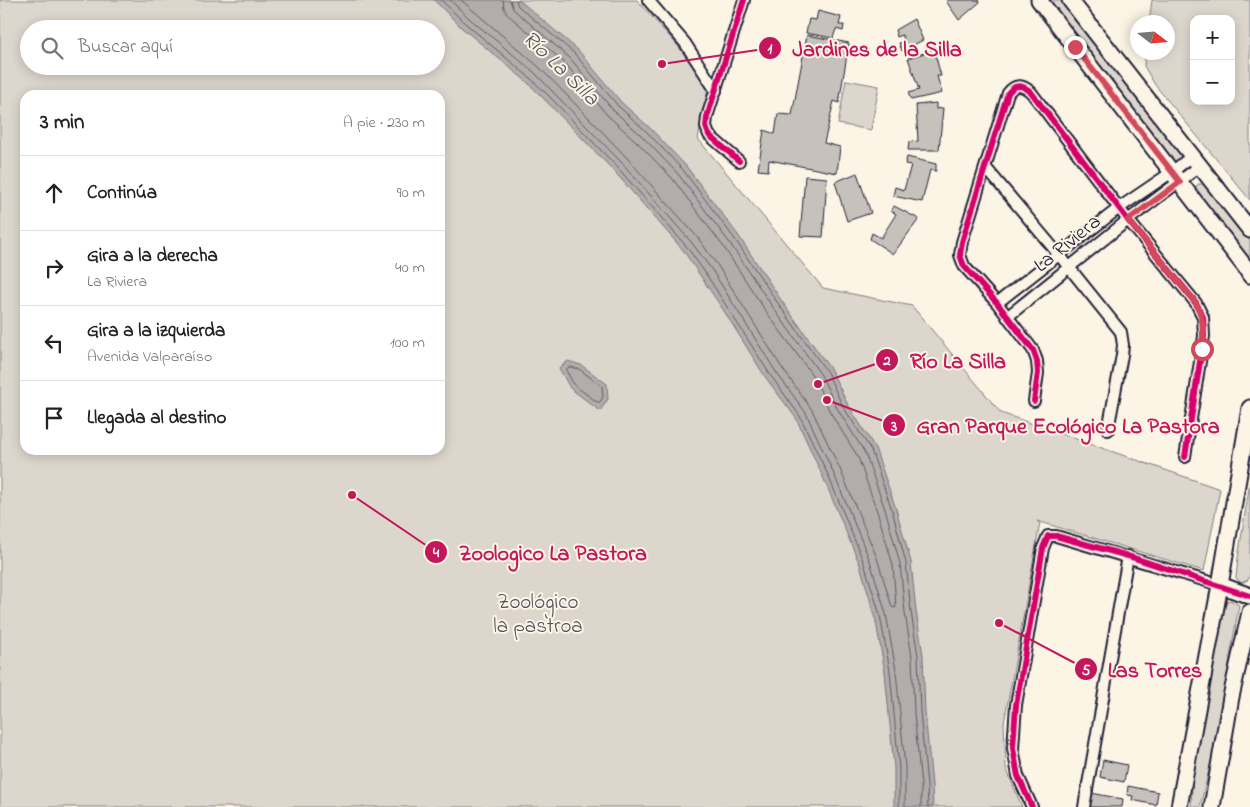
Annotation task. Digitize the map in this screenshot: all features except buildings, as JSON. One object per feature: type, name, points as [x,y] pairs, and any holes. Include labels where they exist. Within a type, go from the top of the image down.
[{"type":"main road","points":[[1039,0],[1248,272]]},
{"type":"main road","points":[[1070,0],[1250,230]]},
{"type":"main road","points":[[1179,807],[1250,408]]},
{"type":"main road","points":[[1220,585],[1250,596]]},
{"type":"main road","points":[[1212,806],[1232,696],[1250,612]]},
{"type":"main road","points":[[1182,787],[1184,807]]},
{"type":"street","points":[[648,0],[685,43],[716,91]]},
{"type":"street","points":[[739,162],[709,135],[706,128],[744,0]]},
{"type":"street","points":[[1034,401],[1038,373],[1037,361],[1032,350],[997,303],[964,266],[960,255],[962,242],[1008,94],[1013,87],[1020,86],[1031,92],[1128,220],[1196,303],[1203,317],[1203,345],[1185,457]]},
{"type":"street","name":"La Riviera","points":[[1008,317],[1128,220],[1196,161]]},
{"type":"street","points":[[986,168],[1121,332],[1122,356],[1108,430]]},
{"type":"street","name":"La Riviera","points":[[997,303],[1060,256],[1119,208],[1176,177]]},
{"type":"street","points":[[1032,807],[1018,776],[1013,748],[1016,705],[1046,540],[1051,535],[1056,536],[1220,585]]},
{"type":"street","points":[[1084,807],[1128,556]]},
{"type":"green space","name":"Zoológico la pastroa","points":[[0,0],[637,0],[678,46],[707,87],[698,139],[823,288],[912,306],[1001,413],[1220,489],[1204,571],[1037,521],[1040,523],[1004,723],[1006,768],[1022,807],[0,807]]},
{"type":"green space","points":[[1045,0],[1067,0],[1185,156],[1177,167]]},
{"type":"green space","points":[[1152,0],[1250,0],[1250,200],[1155,85],[1144,66],[1144,60],[1175,60],[1175,15],[1150,15]]},
{"type":"green space","points":[[846,80],[879,86],[871,130],[838,124]]},
{"type":"green space","points":[[1198,184],[1206,184],[1250,241],[1250,266],[1193,192]]},
{"type":"green space","points":[[1250,482],[1250,575],[1248,580],[1241,583],[1236,578]]},
{"type":"green space","points":[[1230,600],[1239,605],[1220,724],[1200,807],[1191,807],[1193,769],[1223,608],[1225,602]]},
{"type":"water","points":[[434,0],[519,0],[578,50],[621,102],[649,127],[686,166],[738,235],[831,370],[847,403],[875,448],[896,509],[911,562],[923,655],[925,712],[933,807],[894,807],[894,768],[885,672],[875,617],[860,565],[796,418],[766,378],[683,250],[614,171],[546,101],[526,81],[462,28]]},
{"type":"water","points":[[568,361],[581,365],[607,384],[608,399],[600,411],[570,388],[559,368]]},
{"type":"cycle path","points":[[739,161],[709,135],[706,127],[707,117],[744,0]]},
{"type":"cycle path","points":[[1034,401],[1038,373],[1037,361],[1033,350],[997,303],[964,266],[960,255],[962,242],[1008,93],[1018,86],[1031,92],[1128,220],[1196,303],[1203,317],[1204,336],[1185,457]]},
{"type":"cycle path","points":[[1032,807],[1018,776],[1013,748],[1016,705],[1043,548],[1048,536],[1056,536],[1128,556],[1250,596]]},
{"type":"place","name":"Jardines de la Silla","points":[[662,64]]},
{"type":"place","name":"Río La Silla","points":[[818,384]]},
{"type":"place","name":"Gran Parque Ecológico La Pastora","points":[[827,400]]},
{"type":"place","name":"Zoologico La Pastora","points":[[352,495]]},
{"type":"place","name":"Las Torres","points":[[999,623]]},
{"type":"route","points":[[1075,47],[1180,182],[1128,220],[1196,303],[1203,317],[1204,336],[1202,349]]}]
